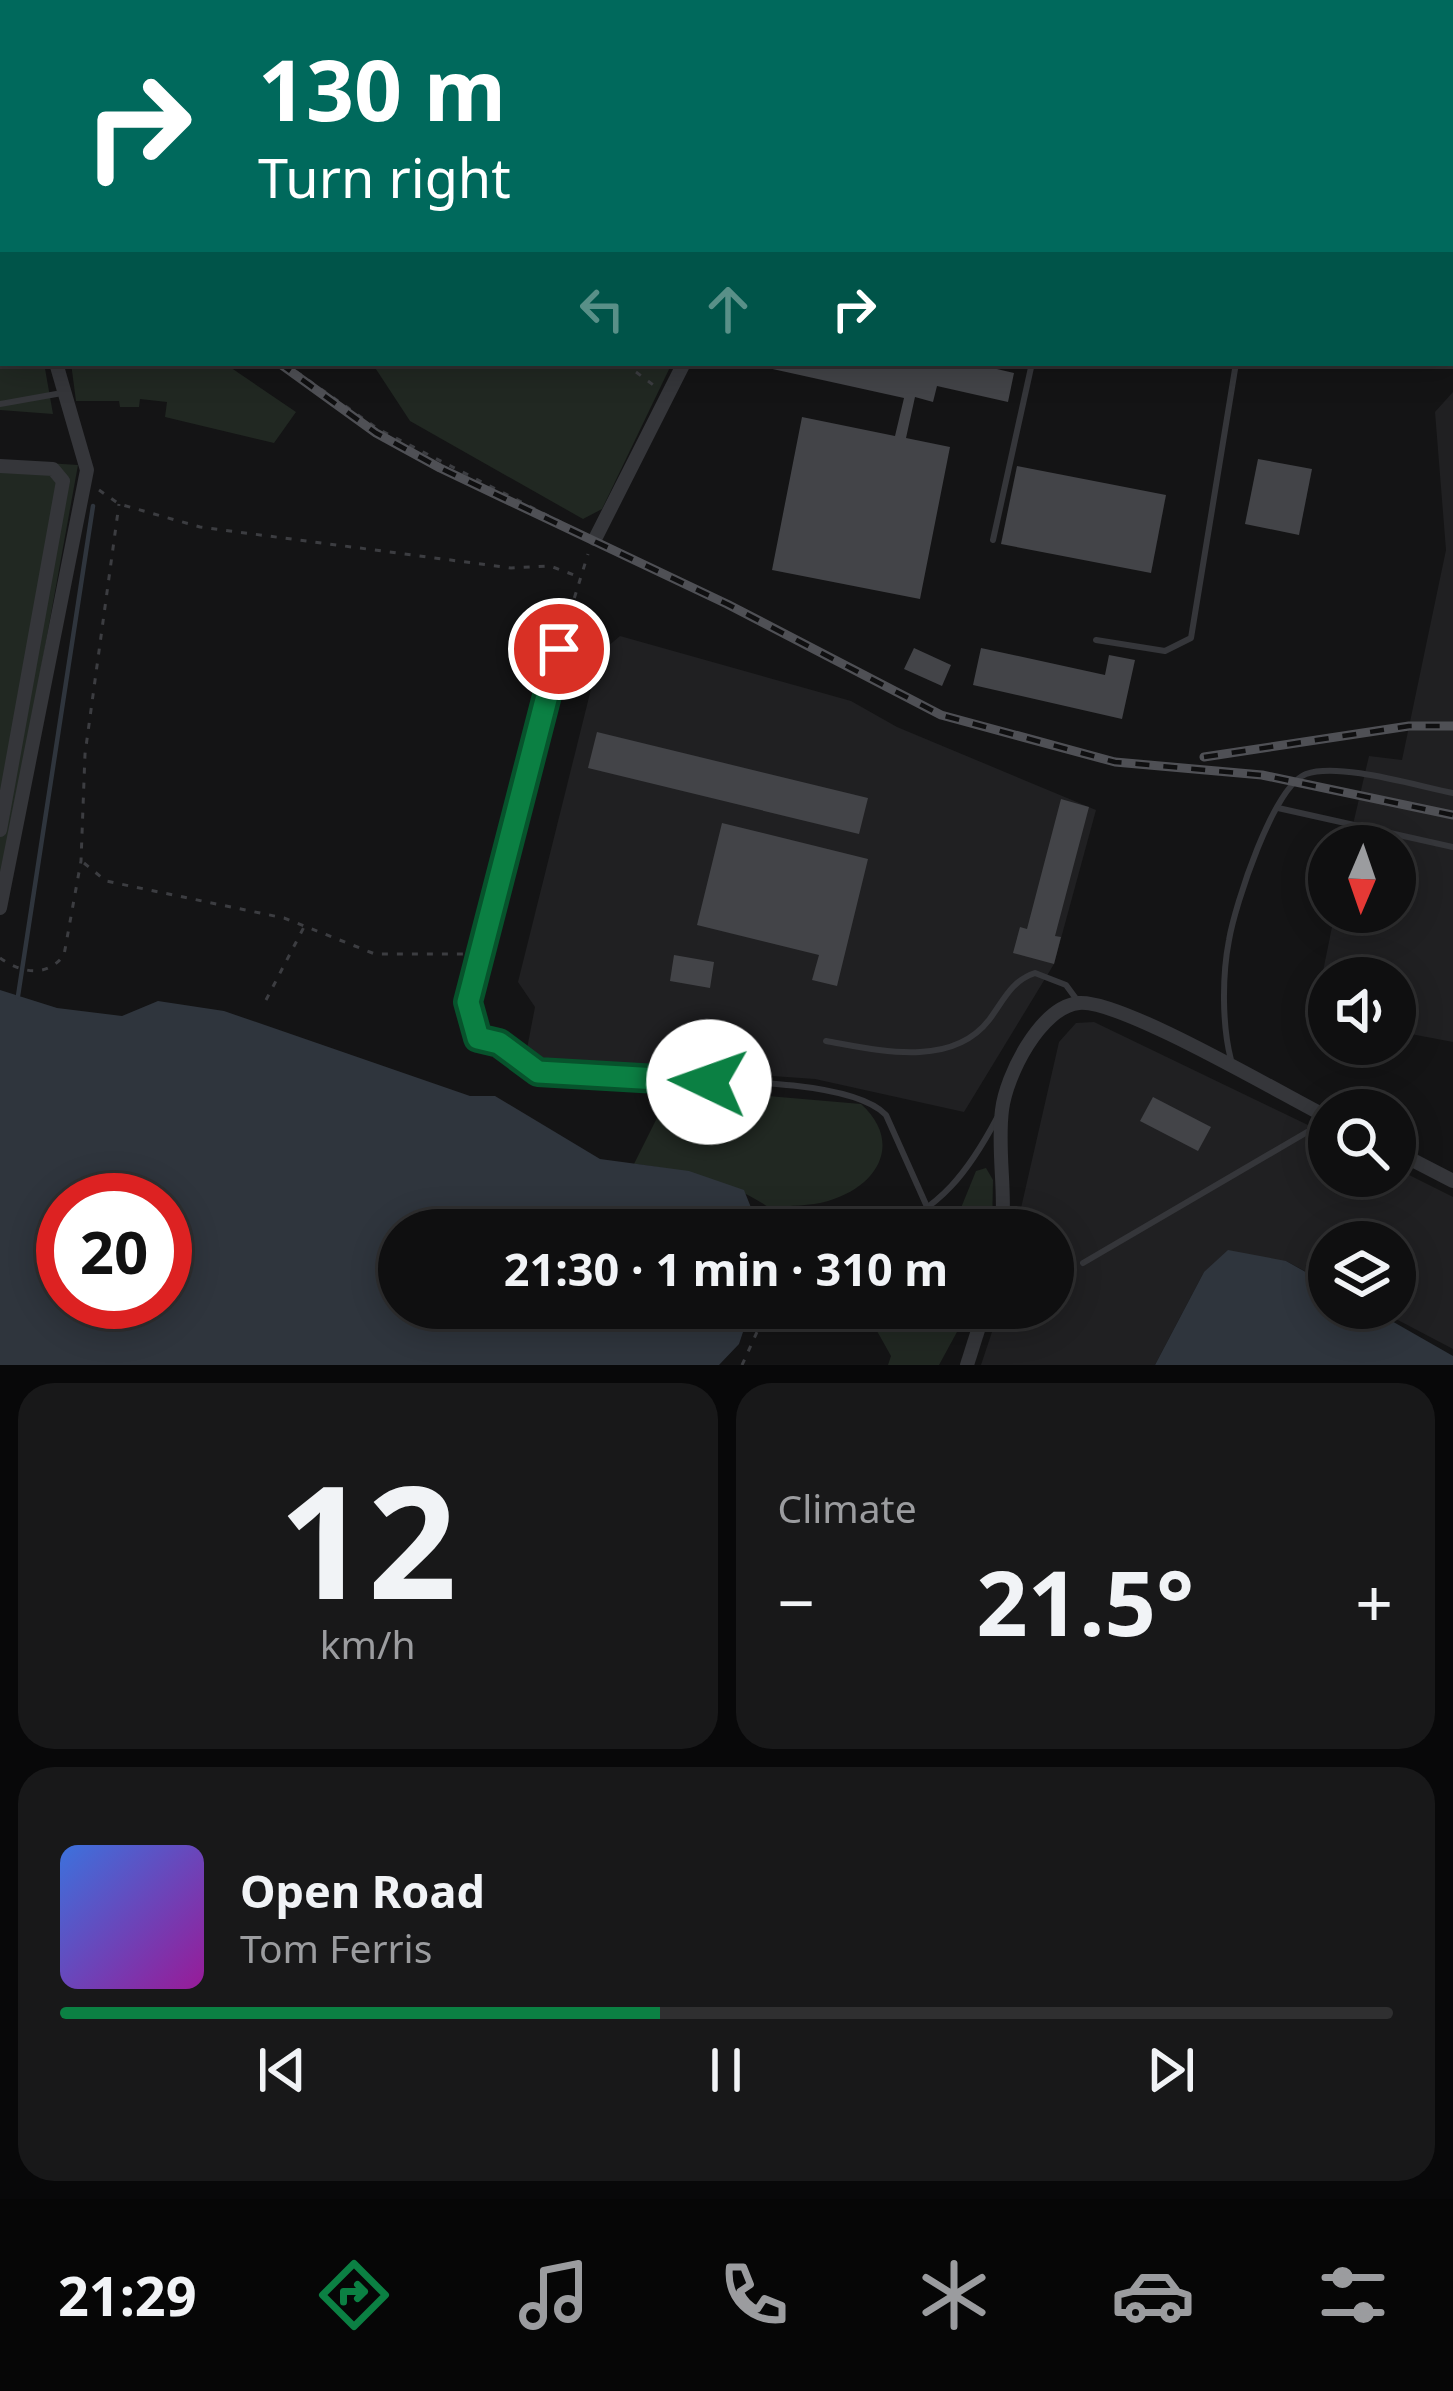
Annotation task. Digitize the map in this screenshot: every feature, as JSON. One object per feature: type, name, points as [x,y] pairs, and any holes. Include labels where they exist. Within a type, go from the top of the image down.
[{"type":"street","points":[[0,908],[86,479],[86,460],[57,366]]},
{"type":"street","points":[[595,539],[681,366]]},
{"type":"street","points":[[0,466],[52,469],[64,481],[0,830]]},
{"type":"street","points":[[1001,1209],[1002,1108],[1014,1073],[1056,1012],[1080,1003],[1118,1011],[1308,1108]]},
{"type":"street","points":[[1416,1162],[1453,1180]]},
{"type":"street","points":[[967,1365],[978,1329]]},
{"type":"lane","points":[[993,540],[1031,366]]},
{"type":"lane","points":[[1096,640],[1165,651],[1191,638],[1236,366]]},
{"type":"lane","points":[[0,404],[66,392]]},
{"type":"lane","points":[[559,649],[468,1002],[469,1021],[478,1038],[499,1043],[523,1066],[538,1072],[787,1087],[874,1102],[886,1115],[928,1209],[970,1164],[1002,1108]]},
{"type":"lane","points":[[1233,1070],[1226,1039],[1229,940],[1259,846],[1294,780],[1310,772],[1345,773],[1453,793]]},
{"type":"lane","points":[[1278,808],[1453,847]]},
{"type":"lane","points":[[826,1041],[900,1054],[934,1052],[986,1025],[1009,989],[1035,973],[1066,985],[1080,1003]]},
{"type":"lane","points":[[1083,1263],[1308,1131]]},
{"type":"path","points":[[288,366],[378,429],[595,539]]},
{"type":"path","points":[[627,366],[642,382],[668,392]]},
{"type":"path","points":[[86,479],[119,504],[200,527],[512,568],[550,566],[577,576]]},
{"type":"path","points":[[0,958],[12,967],[41,972],[55,967],[64,955],[81,861],[85,754],[119,504]]},
{"type":"path","points":[[559,649],[577,576],[588,555]]},
{"type":"path","points":[[81,861],[106,881],[127,888],[304,926],[375,954],[484,954]]},
{"type":"path","points":[[266,1000],[304,926]]},
{"type":"path","points":[[742,1365],[758,1329]]},
{"type":"shaded area","points":[[0,366],[45,366],[53,414],[0,410]]},
{"type":"shaded area","points":[[71,366],[228,366],[296,412],[274,443],[165,417],[167,402],[140,399],[139,407],[120,407],[119,401],[76,401]]},
{"type":"shaded area","points":[[374,366],[671,366],[602,509],[583,519],[410,421]]},
{"type":"shaded area","points":[[1453,392],[1453,1042],[1416,1035],[1416,957],[1326,957],[1331,933],[1416,933],[1416,825],[1353,825],[1369,756],[1402,760],[1446,550],[1435,412]]},
{"type":"shaded area","points":[[0,460],[78,465],[2,884],[0,883]]},
{"type":"shaded area","points":[[620,636],[851,701],[897,727],[1096,810],[1054,964],[964,1112],[815,1079],[525,1059],[535,1007],[518,982],[600,653]]},
{"type":"shaded area","points":[[0,990],[57,1008],[122,1016],[158,1001],[224,1011],[470,1096],[495,1096],[600,1159],[689,1171],[744,1190],[752,1209],[378,1209],[378,1329],[744,1329],[739,1344],[719,1365],[0,1365]]},
{"type":"shaded area","points":[[1094,1022],[1308,1125],[1308,1197],[1416,1197],[1416,1178],[1453,1197],[1453,1349],[1415,1329],[1416,1221],[1308,1221],[1308,1273],[1286,1261],[1204,1272],[1155,1365],[981,1365],[993,1329],[1074,1329],[1074,1209],[1021,1209],[1059,1042],[1076,1023]]},
{"type":"shaded area","points":[[687,1089],[861,1104],[881,1133],[879,1161],[861,1185],[846,1194],[821,1203],[771,1209],[706,1178],[634,1164],[668,1096]]},
{"type":"shaded area","points":[[986,1168],[993,1180],[992,1209],[961,1209],[976,1171]]},
{"type":"shaded area","points":[[1228,1250],[1286,1261],[1308,1273],[1308,1329],[1406,1329],[1453,1356],[1453,1365],[1155,1365],[1204,1272]]},
{"type":"shaded area","points":[[959,1329],[939,1365],[888,1365],[891,1356],[877,1331]]},
{"type":"building","points":[[984,366],[1014,373],[1008,402],[937,386],[933,402],[915,397],[906,438],[950,447],[920,599],[772,570],[802,417],[895,436],[904,398],[768,368]]},
{"type":"building","points":[[1258,459],[1312,469],[1299,535],[1245,524]]},
{"type":"building","points":[[1017,466],[1166,495],[1151,573],[1001,544]]},
{"type":"building","points":[[914,648],[951,665],[942,686],[904,669]]},
{"type":"building","points":[[981,648],[1105,675],[1109,655],[1135,660],[1122,719],[973,685]]},
{"type":"building","points":[[597,732],[868,798],[859,834],[588,768]]},
{"type":"building","points":[[1061,799],[1089,807],[1055,936],[1061,937],[1054,964],[1013,953],[1020,927],[1027,929]]},
{"type":"building","points":[[722,823],[868,859],[837,986],[812,980],[819,955],[697,925]]},
{"type":"building","points":[[674,955],[714,962],[710,988],[670,981]]},
{"type":"building","points":[[1153,1097],[1211,1127],[1198,1151],[1140,1121]]},
{"type":"waterway","points":[[18,996],[93,506]]},
{"type":"railway","points":[[283,366],[376,433],[440,468],[727,604],[941,715],[1115,762],[1262,775],[1453,815]]},
{"type":"railway","points":[[1204,757],[1409,726],[1453,726]]},
{"type":"route","points":[[559,649],[468,1002],[469,1021],[478,1038],[499,1043],[517,1055],[523,1066],[538,1072],[709,1082]]}]
